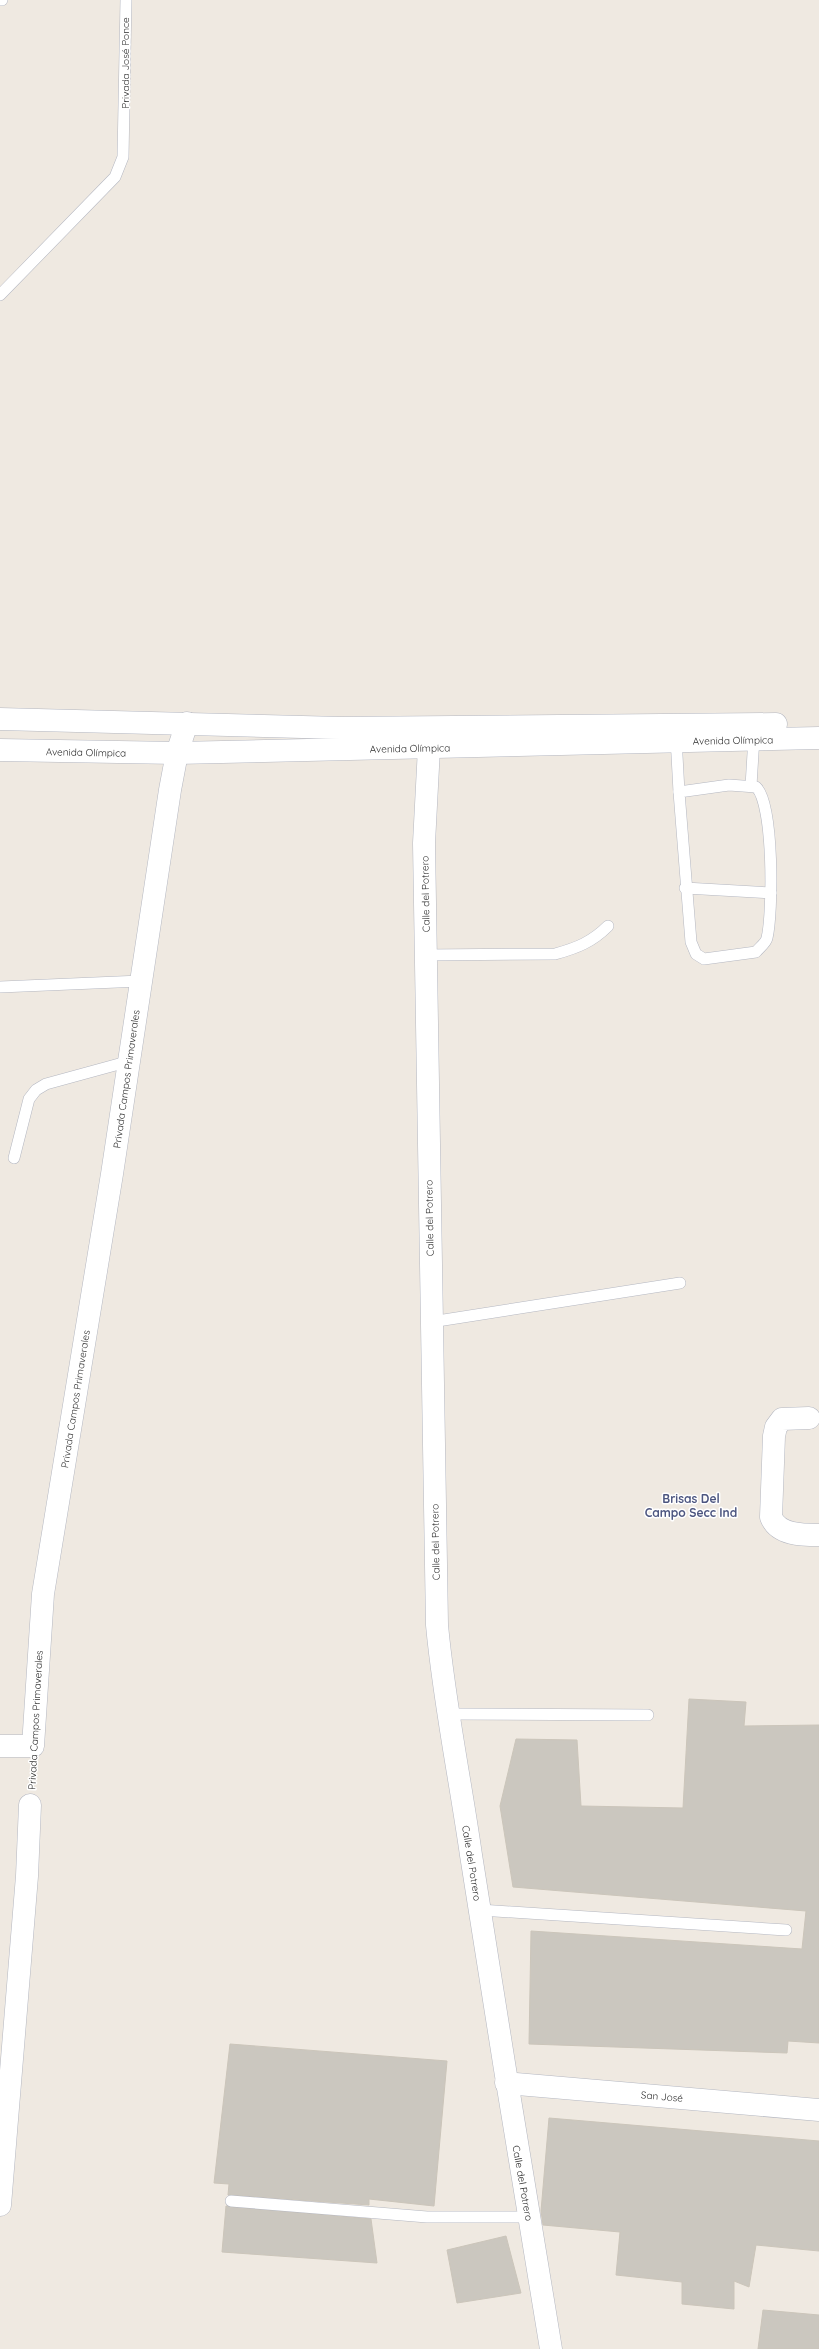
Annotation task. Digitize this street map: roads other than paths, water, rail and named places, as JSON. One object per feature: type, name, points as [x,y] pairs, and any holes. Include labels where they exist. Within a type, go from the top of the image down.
[{"type":"street","name":"Avenida Olímpica","points":[[0,719],[341,728],[426,726],[677,733],[754,732],[819,738]]},
{"type":"street","name":"Privada Campos Primaverales","points":[[0,1746],[33,1746],[43,1594],[130,1061],[177,753],[187,723]]},
{"type":"street","name":"Avenida Olímpica","points":[[754,732],[819,724]]},
{"type":"street","name":"Calle del Potrero","points":[[426,726],[429,748],[424,843],[437,1626],[441,1669],[506,2083],[551,2349]]},
{"type":"street","name":"Avenida Olímpica","points":[[0,750],[177,753],[429,748],[677,733]]},
{"type":"street","points":[[809,1418],[782,1419],[776,1427],[774,1436],[771,1517],[774,1525],[783,1531],[813,1535]]},
{"type":"street","points":[[0,2205],[5,2080],[27,1876],[30,1805]]},
{"type":"street","name":"San José","points":[[506,2083],[819,2110]]},
{"type":"lane","name":"Privada José Ponce","points":[[0,295],[115,177],[124,157],[126,0]]},
{"type":"lane","points":[[751,786],[754,755],[754,732]]},
{"type":"lane","points":[[677,733],[678,792],[685,888],[691,942],[696,954],[704,959],[756,952],[767,939],[771,893],[769,833],[764,806],[759,790],[751,786],[729,785],[678,792]]},
{"type":"lane","points":[[685,888],[771,893]]},
{"type":"lane","points":[[426,955],[556,954],[575,949],[593,941],[608,926]]},
{"type":"lane","points":[[0,987],[141,981]]},
{"type":"lane","points":[[14,1158],[29,1099],[36,1090],[46,1084],[130,1061]]},
{"type":"lane","points":[[431,1322],[680,1282]]},
{"type":"lane","points":[[448,1714],[648,1715]]},
{"type":"lane","points":[[480,1910],[786,1930]]},
{"type":"lane","points":[[231,2201],[427,2217],[528,2217]]},
{"type":"district","name":"Brisas Del Campo Secc Ind","points":[[691,1506]]}]
